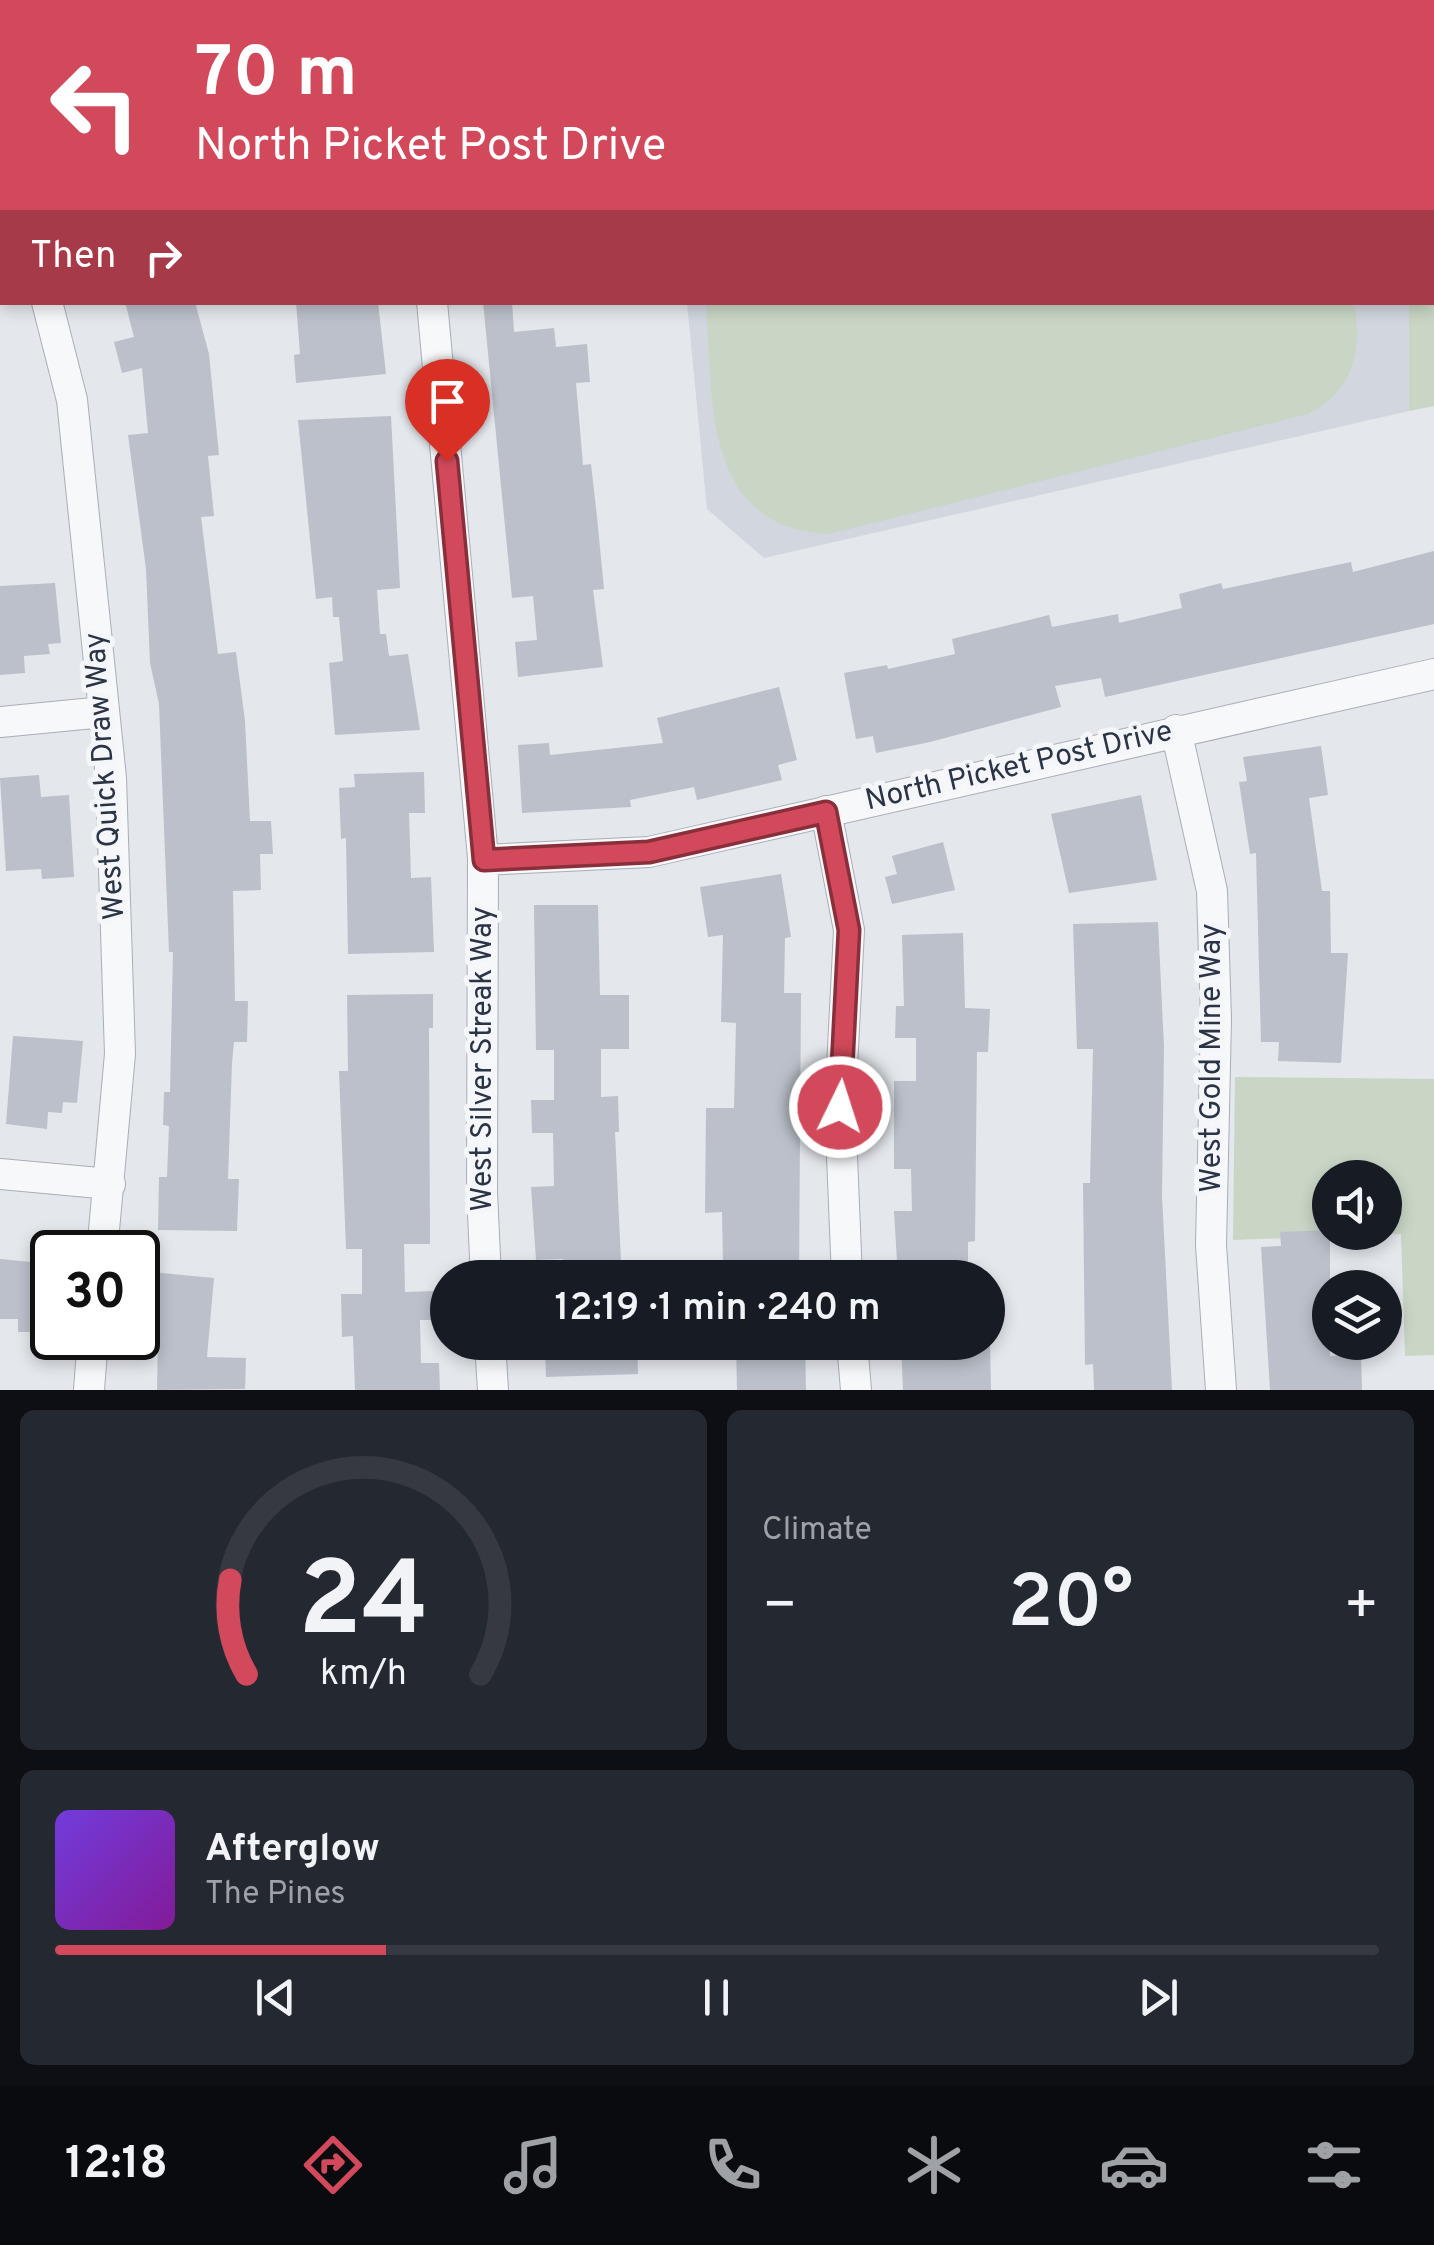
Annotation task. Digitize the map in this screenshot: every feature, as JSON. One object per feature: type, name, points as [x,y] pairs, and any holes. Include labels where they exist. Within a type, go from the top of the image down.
[{"type":"street","name":"West Quick Draw Way","points":[[48,305],[72,400],[112,778],[120,1054],[105,1230]]},
{"type":"street","name":"West Silver Streak Way","points":[[432,305],[484,860],[485,1260]]},
{"type":"street","name":"North Picket Post Drive","points":[[484,860],[649,852],[1434,674]]},
{"type":"street","points":[[0,722],[104,712]]},
{"type":"street","name":"West Gold Mine Way","points":[[1176,730],[1212,891],[1216,1019],[1210,1245],[1221,1390]]},
{"type":"street","points":[[826,812],[849,930],[840,1107],[845,1260]]},
{"type":"street","points":[[0,1174],[110,1184]]},
{"type":"street","points":[[89,1390],[91,1360]]},
{"type":"street","points":[[491,1360],[493,1390]]},
{"type":"street","points":[[854,1360],[856,1390]]},
{"type":"shaded area","points":[[687,305],[1409,305],[1409,411],[764,558],[707,509]]},
{"type":"green space","points":[[706,305],[1354,305],[1356,321],[1355,353],[1345,382],[1323,405],[1308,414],[829,534],[787,526],[757,509],[736,483],[722,452],[710,378]]},
{"type":"green space","points":[[1409,305],[1434,305],[1434,406],[1409,411]]},
{"type":"green space","points":[[1235,1077],[1434,1079],[1434,1355],[1405,1356],[1402,1160],[1312,1160],[1312,1237],[1233,1240]]},
{"type":"building","points":[[126,305],[196,305],[209,354],[219,455],[208,456],[214,516],[201,517],[218,654],[236,652],[245,721],[250,821],[271,821],[273,854],[260,854],[261,890],[233,891],[235,1001],[248,1001],[247,1042],[234,1042],[232,1063],[228,1179],[239,1179],[237,1231],[158,1230],[159,1177],[167,1177],[169,1126],[163,1125],[164,1092],[170,1092],[173,952],[169,952],[159,704],[150,663],[146,569],[128,435],[148,433],[142,368],[122,373],[114,342],[134,337]]},
{"type":"building","points":[[296,305],[378,305],[386,374],[296,383],[294,355],[300,354]]},
{"type":"building","points":[[483,305],[512,305],[514,332],[554,328],[556,347],[587,344],[590,382],[576,383],[583,465],[591,464],[604,589],[593,590],[603,667],[518,677],[515,642],[537,640],[533,596],[512,598]]},
{"type":"building","points":[[391,416],[400,588],[377,590],[380,634],[386,634],[389,656],[408,654],[420,730],[335,735],[329,663],[343,661],[339,617],[333,617],[332,597],[316,599],[298,420]]},
{"type":"building","points":[[1434,551],[1434,624],[1105,697],[1101,678],[1055,686],[1061,707],[876,753],[873,736],[856,739],[844,673],[887,665],[888,669],[955,654],[952,639],[1049,615],[1052,627],[1118,614],[1119,623],[1182,608],[1179,594],[1221,583],[1223,589],[1351,562],[1353,572]]},
{"type":"building","points":[[55,583],[61,643],[48,644],[50,654],[24,656],[25,673],[0,675],[0,586]]},
{"type":"building","points":[[779,687],[797,760],[778,765],[782,780],[697,800],[694,787],[630,800],[631,807],[522,813],[518,745],[549,743],[550,755],[663,743],[657,718]]},
{"type":"building","points":[[1321,746],[1328,795],[1309,798],[1322,891],[1330,891],[1331,953],[1348,953],[1341,1063],[1278,1061],[1279,1042],[1261,1042],[1256,853],[1250,854],[1239,782],[1247,781],[1243,757]]},
{"type":"building","points":[[424,772],[425,813],[409,813],[411,878],[431,877],[434,952],[348,954],[346,838],[341,839],[339,788],[355,787],[354,774]]},
{"type":"building","points":[[39,775],[41,797],[69,795],[74,877],[42,879],[41,869],[6,871],[0,778]]},
{"type":"building","points":[[1141,795],[1157,880],[1069,893],[1051,814]]},
{"type":"building","points":[[943,842],[955,890],[892,904],[885,877],[897,874],[892,856]]},
{"type":"building","points":[[781,874],[791,937],[785,938],[784,993],[801,993],[799,1260],[723,1260],[722,1212],[705,1213],[706,1108],[734,1108],[736,1023],[721,1022],[723,935],[708,937],[700,887]]},
{"type":"building","points":[[534,905],[598,905],[600,995],[629,995],[629,1049],[601,1049],[601,1097],[618,1096],[619,1132],[615,1132],[621,1260],[536,1260],[531,1187],[554,1186],[553,1133],[532,1133],[531,1100],[554,1100],[554,1050],[536,1050]]},
{"type":"building","points":[[1158,922],[1164,1047],[1162,1196],[1172,1390],[1094,1390],[1093,1364],[1085,1365],[1083,1183],[1090,1183],[1093,1049],[1077,1049],[1073,924]]},
{"type":"building","points":[[963,933],[965,1008],[990,1009],[988,1052],[977,1052],[975,1241],[968,1242],[968,1260],[897,1260],[894,1211],[912,1211],[911,1169],[894,1169],[894,1081],[916,1081],[916,1038],[895,1038],[896,1006],[904,1006],[902,935]]},
{"type":"building","points":[[433,994],[433,1028],[429,1028],[430,1244],[404,1244],[405,1292],[430,1291],[430,1320],[420,1320],[421,1363],[439,1363],[440,1390],[355,1390],[353,1336],[342,1337],[341,1294],[362,1294],[362,1249],[346,1249],[339,1071],[348,1071],[347,995]]},
{"type":"building","points":[[13,1036],[83,1041],[77,1103],[63,1102],[62,1113],[48,1112],[47,1129],[6,1124]]},
{"type":"building","points":[[1312,1231],[1312,1250],[1330,1250],[1330,1270],[1312,1270],[1312,1360],[1361,1360],[1362,1390],[1270,1390],[1261,1247],[1281,1246],[1280,1232]]},
{"type":"building","points":[[0,1259],[30,1262],[30,1332],[18,1332],[18,1319],[0,1319]]},
{"type":"building","points":[[160,1273],[214,1278],[207,1357],[246,1358],[245,1389],[157,1390]]},
{"type":"building","points":[[545,1360],[638,1360],[638,1374],[546,1377]]},
{"type":"building","points":[[736,1360],[805,1360],[806,1390],[737,1390]]},
{"type":"building","points":[[902,1360],[990,1360],[991,1390],[903,1390]]},
{"type":"route","points":[[447,461],[484,860],[649,852],[826,812],[849,930],[849,999],[840,1107]]}]
